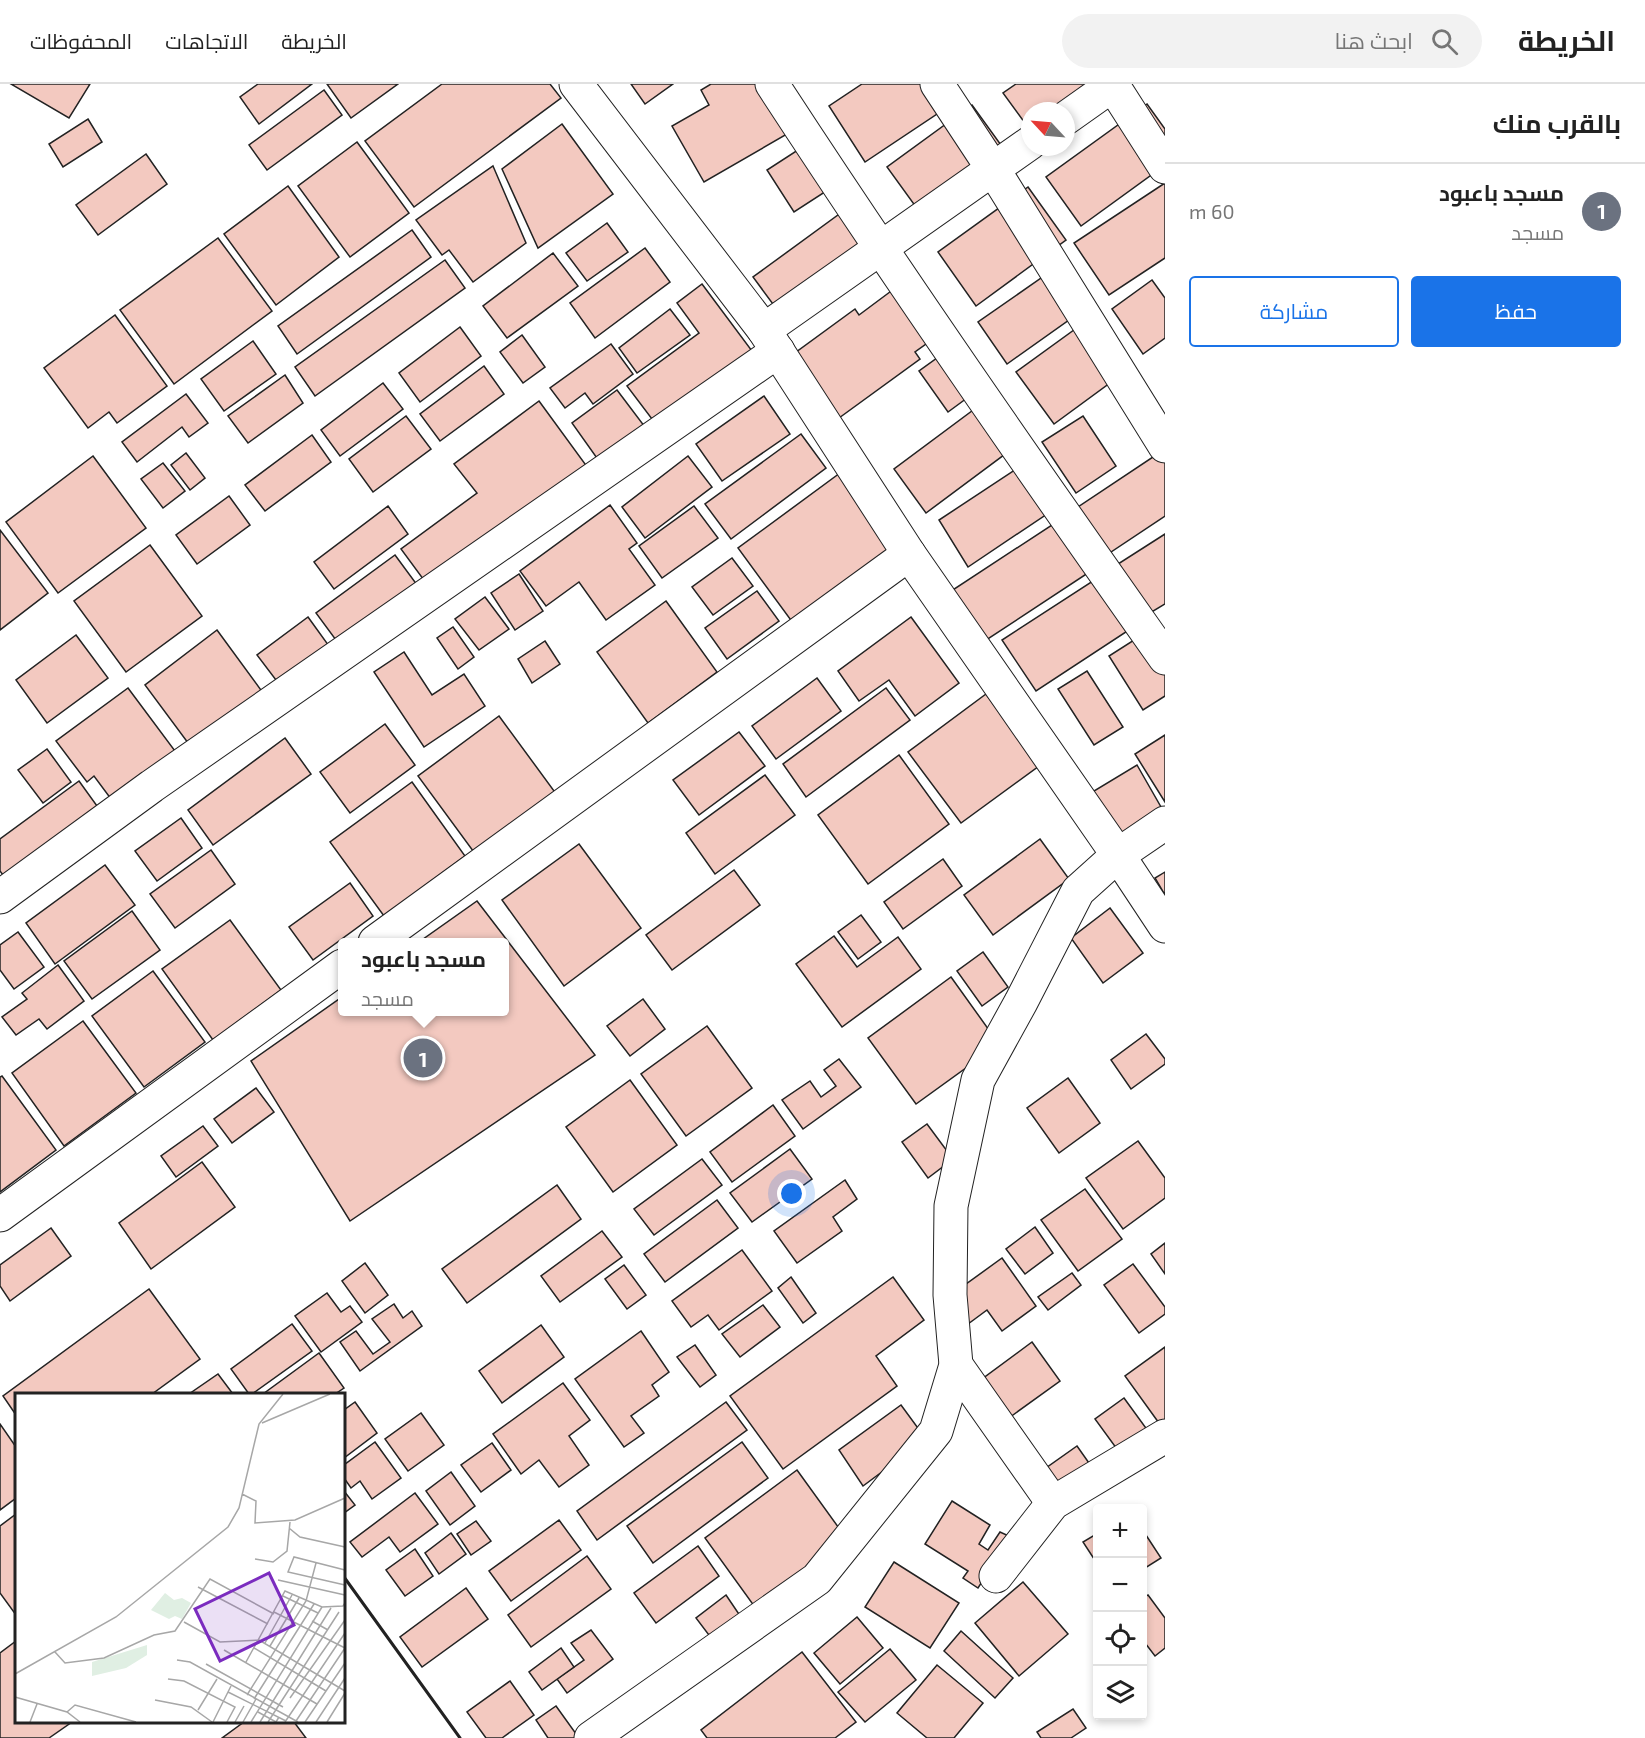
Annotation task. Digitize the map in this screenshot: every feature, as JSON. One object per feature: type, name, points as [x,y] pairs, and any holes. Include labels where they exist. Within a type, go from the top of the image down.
[{"type":"street","points":[[576,84],[771,340],[909,554],[1119,855],[1165,926]]},
{"type":"street","points":[[772,84],[880,249],[983,400],[1165,658]]},
{"type":"street","points":[[937,84],[993,169],[1165,446]]},
{"type":"street","points":[[1075,111],[1113,84],[1165,167]]},
{"type":"street","points":[[0,897],[771,340],[880,249],[1021,149]]},
{"type":"street","points":[[381,938],[909,554]]},
{"type":"street","points":[[591,1738],[817,1579],[936,1431],[956,1365],[950,1295],[951,1206],[978,1080],[1078,891],[1119,855],[1165,823]]},
{"type":"street","points":[[0,1215],[338,969]]},
{"type":"street","points":[[956,1365],[1053,1503]]},
{"type":"street","points":[[996,1576],[1053,1503],[1165,1436]]},
{"type":"building","points":[[11,84],[90,84],[69,118]]},
{"type":"building","points":[[258,84],[312,84],[259,124],[240,97]]},
{"type":"building","points":[[327,84],[398,84],[351,118]]},
{"type":"building","points":[[442,84],[550,84],[561,98],[414,207],[365,141]]},
{"type":"building","points":[[631,84],[673,84],[645,104]]},
{"type":"building","points":[[711,84],[768,84],[794,130],[704,182],[672,126],[709,105],[701,90]]},
{"type":"building","points":[[862,84],[939,84],[952,104],[865,162],[829,106]]},
{"type":"building","points":[[1016,84],[1107,84],[1075,105],[1075,102],[1021,102],[1021,118],[1003,93]]},
{"type":"building","points":[[324,90],[342,115],[267,170],[249,145]]},
{"type":"building","points":[[1147,104],[1165,129],[1165,165],[1081,226],[1046,177]]},
{"type":"building","points":[[972,105],[1014,163],[929,225],[887,167]]},
{"type":"building","points":[[88,119],[102,142],[63,167],[49,144]]},
{"type":"building","points":[[562,124],[613,194],[538,248],[502,169]]},
{"type":"building","points":[[821,135],[848,177],[794,212],[767,170]]},
{"type":"building","points":[[357,142],[409,213],[350,257],[298,186]]},
{"type":"building","points":[[146,154],[167,184],[98,235],[76,205]]},
{"type":"building","points":[[493,166],[526,243],[473,282],[449,250],[442,255],[416,220]]},
{"type":"building","points":[[1165,183],[1165,258],[1109,295],[1074,243]]},
{"type":"building","points":[[288,186],[339,257],[276,305],[224,234]]},
{"type":"building","points":[[1028,187],[1066,240],[976,306],[938,252]]},
{"type":"building","points":[[853,204],[886,251],[787,323],[753,277]]},
{"type":"building","points":[[607,223],[628,252],[587,281],[566,253]]},
{"type":"building","points":[[412,230],[431,257],[297,354],[278,326]]},
{"type":"building","points":[[218,238],[272,311],[174,384],[120,310]]},
{"type":"building","points":[[645,248],[670,282],[595,338],[570,303]]},
{"type":"building","points":[[553,253],[578,286],[507,338],[483,306]]},
{"type":"building","points":[[445,260],[465,288],[315,396],[295,367]]},
{"type":"building","points":[[1054,269],[1083,310],[1007,364],[978,322]]},
{"type":"building","points":[[910,277],[947,329],[915,352],[920,359],[828,426],[788,358],[855,309],[859,315]]},
{"type":"building","points":[[1152,280],[1165,298],[1165,338],[1143,354],[1112,309]]},
{"type":"building","points":[[702,284],[752,351],[655,423],[627,386],[699,333],[677,303]]},
{"type":"building","points":[[670,309],[690,335],[637,373],[619,348]]},
{"type":"building","points":[[1096,314],[1133,366],[1054,424],[1016,372]]},
{"type":"building","points":[[115,315],[167,386],[117,423],[109,412],[88,428],[44,368]]},
{"type":"building","points":[[460,327],[481,356],[420,402],[399,373]]},
{"type":"building","points":[[522,335],[545,367],[523,383],[500,352]]},
{"type":"building","points":[[253,341],[276,374],[224,411],[201,379]]},
{"type":"building","points":[[611,344],[633,374],[593,404],[585,393],[565,408],[550,388]]},
{"type":"building","points":[[944,353],[982,387],[948,412],[919,371]]},
{"type":"building","points":[[484,366],[504,394],[440,441],[420,414]]},
{"type":"building","points":[[285,375],[303,403],[248,443],[228,416]]},
{"type":"building","points":[[383,383],[403,409],[340,456],[321,430]]},
{"type":"building","points":[[617,390],[645,427],[599,461],[572,423]]},
{"type":"building","points":[[186,394],[208,423],[189,437],[182,427],[137,462],[122,442]]},
{"type":"building","points":[[764,396],[790,434],[722,481],[696,444]]},
{"type":"building","points":[[988,399],[1020,443],[926,513],[894,469]]},
{"type":"building","points":[[539,401],[588,468],[429,587],[401,549],[477,493],[454,464]]},
{"type":"building","points":[[406,416],[431,449],[373,492],[349,459]]},
{"type":"building","points":[[1083,416],[1116,466],[1076,493],[1042,442]]},
{"type":"building","points":[[801,434],[826,468],[731,539],[705,504]]},
{"type":"building","points":[[312,435],[331,462],[265,511],[245,485]]},
{"type":"building","points":[[1165,449],[1165,516],[1105,556],[1075,509]]},
{"type":"building","points":[[186,453],[205,478],[190,490],[171,465]]},
{"type":"building","points":[[93,456],[146,528],[58,593],[6,522]]},
{"type":"building","points":[[688,456],[712,487],[645,538],[622,507]]},
{"type":"building","points":[[163,463],[185,491],[163,508],[141,479]]},
{"type":"building","points":[[1021,466],[1050,512],[968,567],[939,520]]},
{"type":"building","points":[[840,473],[895,548],[793,623],[738,548]]},
{"type":"building","points":[[229,496],[250,525],[197,564],[176,535]]},
{"type":"building","points":[[610,505],[637,543],[629,549],[655,585],[606,620],[579,582],[546,606],[520,571]]},
{"type":"building","points":[[388,506],[408,534],[334,589],[314,562]]},
{"type":"building","points":[[694,506],[718,538],[662,578],[639,546]]},
{"type":"building","points":[[1058,521],[1091,571],[971,650],[939,599]]},
{"type":"building","points":[[0,530],[48,593],[0,630]]},
{"type":"building","points":[[1165,534],[1165,604],[1150,613],[1118,564]]},
{"type":"building","points":[[150,545],[202,616],[126,672],[74,601]]},
{"type":"building","points":[[395,555],[426,597],[347,655],[316,613]]},
{"type":"building","points":[[732,558],[753,586],[713,615],[692,587]]},
{"type":"building","points":[[519,574],[543,611],[515,630],[491,593]]},
{"type":"building","points":[[1099,577],[1132,628],[1036,691],[1002,640]]},
{"type":"building","points":[[757,591],[779,621],[727,659],[705,628]]},
{"type":"building","points":[[485,597],[509,629],[479,650],[455,619]]},
{"type":"building","points":[[666,601],[717,672],[648,723],[597,652]]},
{"type":"building","points":[[308,617],[329,646],[279,684],[257,655]]},
{"type":"building","points":[[911,617],[959,683],[915,716],[889,680],[859,701],[838,671]]},
{"type":"building","points":[[453,627],[474,657],[458,669],[437,638]]},
{"type":"building","points":[[217,630],[266,697],[194,751],[145,685]]},
{"type":"building","points":[[1145,633],[1165,665],[1165,696],[1143,710],[1109,656]]},
{"type":"building","points":[[76,635],[108,678],[47,723],[16,680]]},
{"type":"building","points":[[545,641],[560,664],[532,683],[518,659]]},
{"type":"building","points":[[404,652],[432,695],[464,674],[485,706],[424,747],[374,672]]},
{"type":"building","points":[[1087,671],[1123,727],[1094,745],[1058,689]]},
{"type":"building","points":[[817,678],[841,711],[776,759],[752,726]]},
{"type":"building","points":[[128,688],[178,755],[114,803],[94,776],[87,782],[56,741]]},
{"type":"building","points":[[886,688],[910,720],[806,797],[783,764]]},
{"type":"building","points":[[986,694],[1039,766],[961,823],[908,752]]},
{"type":"building","points":[[499,716],[557,795],[476,855],[418,776]]},
{"type":"building","points":[[385,724],[415,765],[350,813],[320,772]]},
{"type":"building","points":[[739,732],[765,766],[699,815],[673,780]]},
{"type":"building","points":[[1165,735],[1165,802],[1135,754]]},
{"type":"building","points":[[285,738],[311,774],[213,845],[188,810]]},
{"type":"building","points":[[47,749],[71,782],[43,803],[18,770]]},
{"type":"building","points":[[899,755],[949,824],[868,884],[818,815]]},
{"type":"building","points":[[1137,765],[1165,814],[1123,852],[1089,794]]},
{"type":"building","points":[[765,775],[795,815],[715,874],[686,833]]},
{"type":"building","points":[[79,781],[105,817],[12,887],[0,871],[0,839]]},
{"type":"building","points":[[412,782],[465,856],[384,916],[330,842]]},
{"type":"building","points":[[181,818],[202,848],[157,881],[135,851]]},
{"type":"building","points":[[1040,839],[1069,879],[993,935],[964,895]]},
{"type":"building","points":[[579,844],[641,928],[564,986],[502,900]]},
{"type":"building","points":[[211,850],[235,884],[175,928],[150,894]]},
{"type":"building","points":[[943,859],[962,886],[903,929],[884,902]]},
{"type":"building","points":[[105,865],[135,905],[55,964],[26,923]]},
{"type":"building","points":[[734,870],[760,905],[672,970],[646,935]]},
{"type":"building","points":[[1165,872],[1165,895],[1155,878]]},
{"type":"building","points":[[350,883],[373,916],[343,938],[338,938],[338,942],[313,960],[289,927]]},
{"type":"building","points":[[477,901],[505,938],[425,938]]},
{"type":"building","points":[[1110,908],[1143,953],[1103,983],[1071,938]]},
{"type":"building","points":[[132,911],[160,950],[92,999],[64,961]]},
{"type":"building","points":[[861,915],[881,942],[858,959],[838,932]]},
{"type":"building","points":[[230,920],[281,990],[213,1040],[162,969]]},
{"type":"building","points":[[18,932],[44,967],[14,989],[0,970],[0,945]]},
{"type":"building","points":[[834,936],[857,967],[898,937],[921,969],[842,1027],[796,964]]},
{"type":"building","points":[[509,943],[595,1055],[350,1221],[251,1061],[338,1000],[338,1016],[509,1016]]},
{"type":"building","points":[[983,952],[1008,987],[982,1006],[957,971]]},
{"type":"building","points":[[58,965],[84,1001],[47,1029],[39,1019],[16,1035],[2,1017],[27,999],[22,993]]},
{"type":"building","points":[[153,971],[205,1042],[144,1087],[92,1016]]},
{"type":"building","points":[[951,977],[999,1044],[916,1104],[868,1038]]},
{"type":"building","points":[[643,999],[665,1029],[630,1056],[607,1026]]},
{"type":"building","points":[[83,1021],[136,1093],[64,1146],[12,1073]]},
{"type":"building","points":[[707,1026],[752,1088],[686,1136],[641,1074]]},
{"type":"building","points":[[1146,1034],[1165,1059],[1165,1064],[1131,1089],[1111,1060]]},
{"type":"building","points":[[839,1059],[861,1087],[803,1129],[782,1100],[810,1081],[821,1097],[836,1086],[824,1070]]},
{"type":"building","points":[[2,1076],[56,1150],[0,1192],[0,1077]]},
{"type":"building","points":[[1068,1078],[1100,1123],[1059,1153],[1027,1108]]},
{"type":"building","points":[[630,1080],[677,1145],[613,1192],[566,1127]]},
{"type":"building","points":[[256,1088],[274,1112],[232,1143],[214,1119]]},
{"type":"building","points":[[773,1105],[795,1136],[732,1182],[710,1152]]},
{"type":"building","points":[[927,1124],[953,1159],[928,1178],[902,1142]]},
{"type":"building","points":[[203,1126],[218,1146],[176,1177],[161,1156]]},
{"type":"building","points":[[1138,1141],[1165,1178],[1165,1198],[1123,1229],[1086,1178]]},
{"type":"building","points":[[790,1149],[812,1179],[752,1222],[730,1193]]},
{"type":"building","points":[[702,1159],[722,1185],[654,1235],[634,1209]]},
{"type":"building","points":[[202,1162],[235,1207],[151,1269],[119,1223]]},
{"type":"building","points":[[845,1180],[857,1199],[833,1217],[842,1231],[797,1263],[774,1231]]},
{"type":"building","points":[[557,1185],[581,1219],[467,1303],[442,1269]]},
{"type":"building","points":[[1085,1189],[1122,1239],[1078,1271],[1041,1220]]},
{"type":"building","points":[[717,1200],[738,1228],[665,1282],[644,1254]]},
{"type":"building","points":[[1035,1227],[1053,1253],[1025,1274],[1006,1249]]},
{"type":"building","points":[[51,1228],[71,1256],[10,1301],[0,1286],[0,1265]]},
{"type":"building","points":[[602,1231],[622,1257],[560,1302],[541,1276]]},
{"type":"building","points":[[1165,1243],[1165,1274],[1151,1254]]},
{"type":"building","points":[[742,1250],[772,1291],[719,1330],[708,1315],[691,1327],[672,1301]]},
{"type":"building","points":[[1002,1258],[1036,1306],[1002,1331],[987,1310],[964,1327],[944,1300]]},
{"type":"building","points":[[365,1263],[388,1295],[365,1313],[342,1281]]},
{"type":"building","points":[[1133,1264],[1165,1307],[1165,1314],[1139,1333],[1104,1285]]},
{"type":"building","points":[[624,1265],[646,1295],[627,1309],[605,1279]]},
{"type":"building","points":[[1072,1273],[1081,1285],[1048,1310],[1038,1297]]},
{"type":"building","points":[[791,1277],[816,1313],[803,1323],[778,1288]]},
{"type":"building","points":[[893,1277],[924,1320],[876,1356],[897,1386],[783,1469],[730,1396]]},
{"type":"building","points":[[149,1289],[200,1359],[153,1393],[15,1393],[15,1414],[3,1396]]},
{"type":"building","points":[[327,1293],[341,1312],[350,1306],[362,1322],[321,1352],[295,1316]]},
{"type":"building","points":[[394,1304],[403,1318],[412,1311],[422,1326],[360,1371],[340,1342],[356,1331],[373,1354],[390,1342],[372,1319]]},
{"type":"building","points":[[763,1305],[780,1327],[740,1357],[722,1334]]},
{"type":"building","points":[[292,1324],[312,1351],[253,1393],[248,1393],[231,1369]]},
{"type":"building","points":[[541,1325],[564,1357],[502,1403],[479,1371]]},
{"type":"building","points":[[641,1331],[669,1372],[652,1385],[659,1396],[631,1416],[644,1433],[624,1447],[575,1379]]},
{"type":"building","points":[[1032,1342],[1060,1381],[1006,1420],[978,1382]]},
{"type":"building","points":[[695,1345],[716,1375],[700,1387],[677,1357]]},
{"type":"building","points":[[1165,1347],[1165,1429],[1164,1430],[1125,1376]]},
{"type":"building","points":[[319,1353],[344,1388],[336,1393],[264,1393]]},
{"type":"building","points":[[218,1374],[232,1393],[190,1393]]},
{"type":"building","points":[[563,1383],[590,1420],[569,1436],[589,1465],[559,1487],[539,1460],[521,1474],[493,1434]]},
{"type":"building","points":[[1124,1398],[1151,1435],[1122,1456],[1095,1419]]},
{"type":"building","points":[[355,1402],[377,1433],[345,1457],[345,1409]]},
{"type":"building","points":[[726,1402],[747,1430],[597,1540],[577,1511]]},
{"type":"building","points":[[901,1405],[926,1439],[863,1486],[839,1450]]},
{"type":"building","points":[[421,1413],[444,1445],[408,1471],[385,1439]]},
{"type":"building","points":[[0,1424],[15,1446],[15,1499],[0,1510]]},
{"type":"building","points":[[375,1442],[401,1478],[372,1499],[360,1481],[351,1488],[345,1479],[345,1464]]},
{"type":"building","points":[[742,1442],[768,1478],[653,1563],[627,1526]]},
{"type":"building","points":[[492,1443],[511,1470],[481,1492],[461,1465]]},
{"type":"building","points":[[1077,1446],[1101,1480],[1054,1514],[1029,1480]]},
{"type":"building","points":[[797,1470],[849,1542],[757,1610],[705,1538]]},
{"type":"building","points":[[451,1472],[475,1506],[450,1525],[426,1491]]},
{"type":"building","points":[[345,1492],[355,1505],[345,1512]]},
{"type":"building","points":[[415,1493],[438,1524],[400,1552],[389,1537],[362,1557],[350,1542]]},
{"type":"building","points":[[952,1501],[990,1525],[979,1544],[988,1550],[1000,1532],[1011,1537],[978,1588],[963,1578],[968,1571],[925,1544]]},
{"type":"building","points":[[15,1515],[15,1614],[0,1593],[0,1526]]},
{"type":"building","points":[[559,1520],[581,1550],[511,1601],[489,1571]]},
{"type":"building","points":[[476,1521],[491,1541],[471,1555],[457,1534]]},
{"type":"building","points":[[451,1533],[466,1554],[439,1574],[425,1553]]},
{"type":"building","points":[[1093,1536],[1093,1557],[1083,1542]]},
{"type":"building","points":[[1147,1537],[1161,1558],[1147,1567]]},
{"type":"building","points":[[698,1546],[719,1576],[656,1623],[634,1593]]},
{"type":"building","points":[[415,1549],[433,1576],[405,1596],[386,1570]]},
{"type":"building","points":[[587,1556],[611,1589],[531,1647],[508,1615]]},
{"type":"building","points":[[894,1562],[959,1603],[930,1648],[865,1607]]},
{"type":"building","points":[[1023,1582],[1068,1634],[1019,1676],[975,1623]]},
{"type":"building","points":[[466,1588],[488,1619],[422,1667],[400,1637]]},
{"type":"building","points":[[726,1595],[747,1626],[718,1647],[696,1618]]},
{"type":"building","points":[[1147,1596],[1165,1618],[1165,1648],[1155,1656],[1147,1646]]},
{"type":"building","points":[[857,1617],[883,1648],[840,1684],[814,1653]]},
{"type":"building","points":[[591,1630],[613,1659],[567,1693],[557,1679],[584,1660],[571,1643]]},
{"type":"building","points":[[961,1631],[1013,1678],[995,1698],[944,1651]]},
{"type":"building","points":[[15,1642],[15,1723],[71,1723],[49,1738],[0,1738],[0,1653]]},
{"type":"building","points":[[561,1648],[574,1667],[542,1690],[529,1672]]},
{"type":"building","points":[[890,1649],[916,1680],[865,1722],[838,1692]]},
{"type":"building","points":[[802,1652],[856,1722],[835,1738],[707,1738],[701,1730]]},
{"type":"building","points":[[937,1665],[983,1703],[954,1738],[927,1738],[897,1713]]},
{"type":"building","points":[[510,1681],[534,1715],[502,1738],[486,1738],[467,1712]]},
{"type":"building","points":[[556,1706],[579,1738],[548,1738],[536,1720]]},
{"type":"building","points":[[1073,1709],[1086,1728],[1071,1738],[1041,1738],[1037,1732]]},
{"type":"building","points":[[243,1723],[295,1723],[306,1738],[222,1738]]},
{"type":"wall","points":[[345,1578],[460,1738]]},
{"type":"place","name":"مسجد باعبود","points":[[423,1058]]}]
